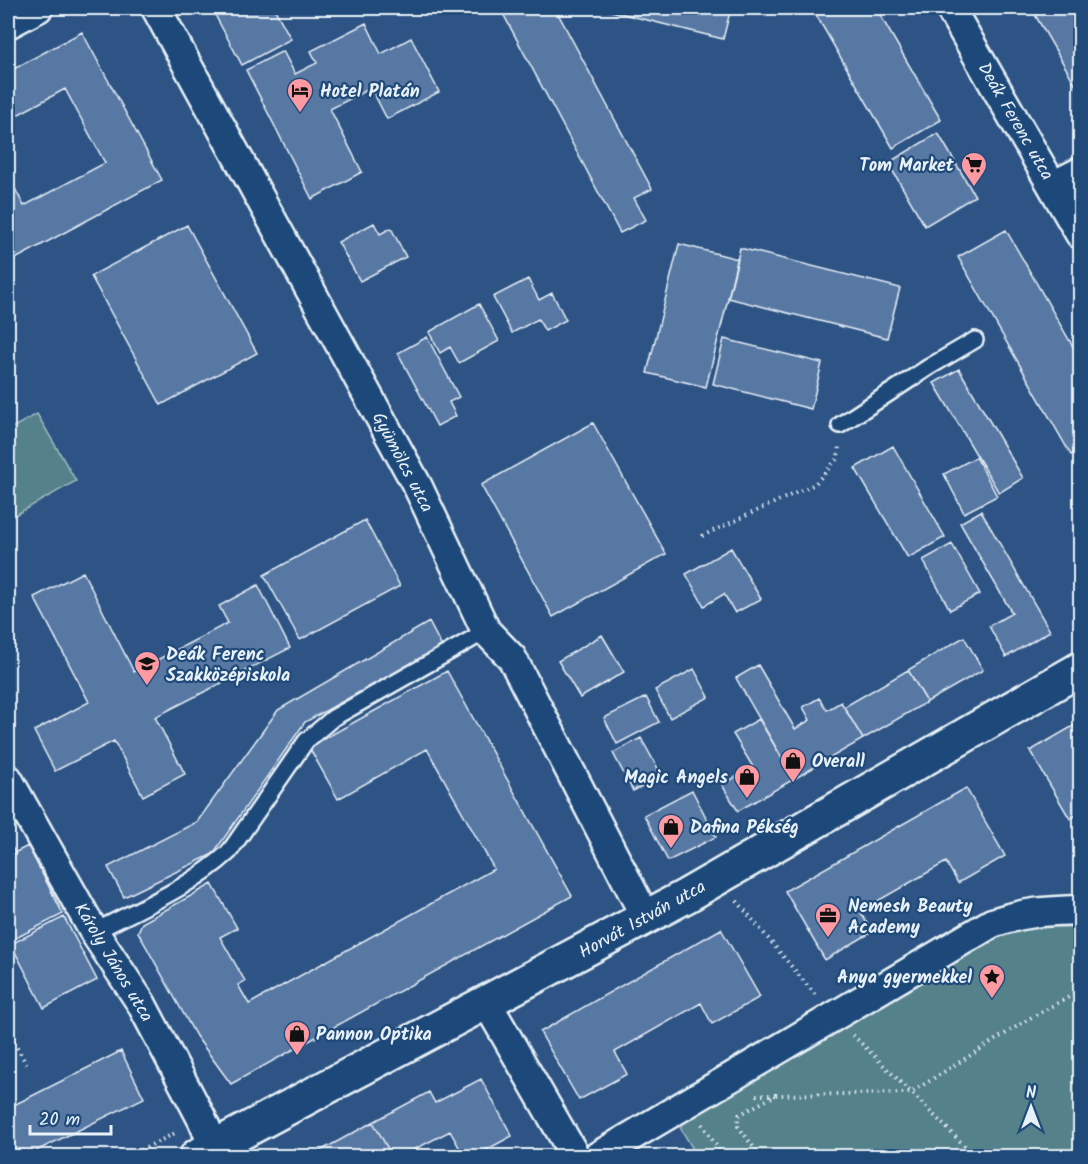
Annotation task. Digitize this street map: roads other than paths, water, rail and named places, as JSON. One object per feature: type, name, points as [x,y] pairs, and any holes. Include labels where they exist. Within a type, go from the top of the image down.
[{"type":"main road","name":"Horvát István utca","points":[[208,1145],[487,1003],[646,918],[1080,669]]},
{"type":"street","points":[[8,24],[38,8]]},
{"type":"street","name":"Gyümölcs utca","points":[[156,8],[418,486],[486,631],[512,658],[646,918]]},
{"type":"street","name":"Deák Ferenc utca","points":[[950,8],[1054,185],[1080,234]]},
{"type":"street","points":[[1054,185],[1080,172]]},
{"type":"street","name":"Károly János utca","points":[[8,779],[94,932],[141,1003],[208,1145]]},
{"type":"street","points":[[598,1156],[835,1018],[992,923],[1017,914],[1080,910]]},
{"type":"street","points":[[487,1003],[575,1156]]},
{"type":"lane","points":[[840,425],[975,340]]},
{"type":"lane","points":[[94,932],[188,882],[216,864],[229,852],[306,741],[333,718],[486,631]]},
{"type":"place","name":"Hotel Platán","points":[[300,114]]},
{"type":"place","name":"Tom Market","points":[[974,188]]},
{"type":"place","name":"Deák Ferenc Szakközépiskola","points":[[147,687]]},
{"type":"place","name":"Overall","points":[[793,784]]},
{"type":"place","name":"Magic Angels","points":[[747,800]]},
{"type":"place","name":"Dafina Pékség","points":[[671,850]]},
{"type":"place","name":"Nemesh Beauty Academy","points":[[828,939]]},
{"type":"place","name":"Anya gyermekkel","points":[[992,1000]]},
{"type":"place","name":"Pannon Optika","points":[[297,1057]]}]
